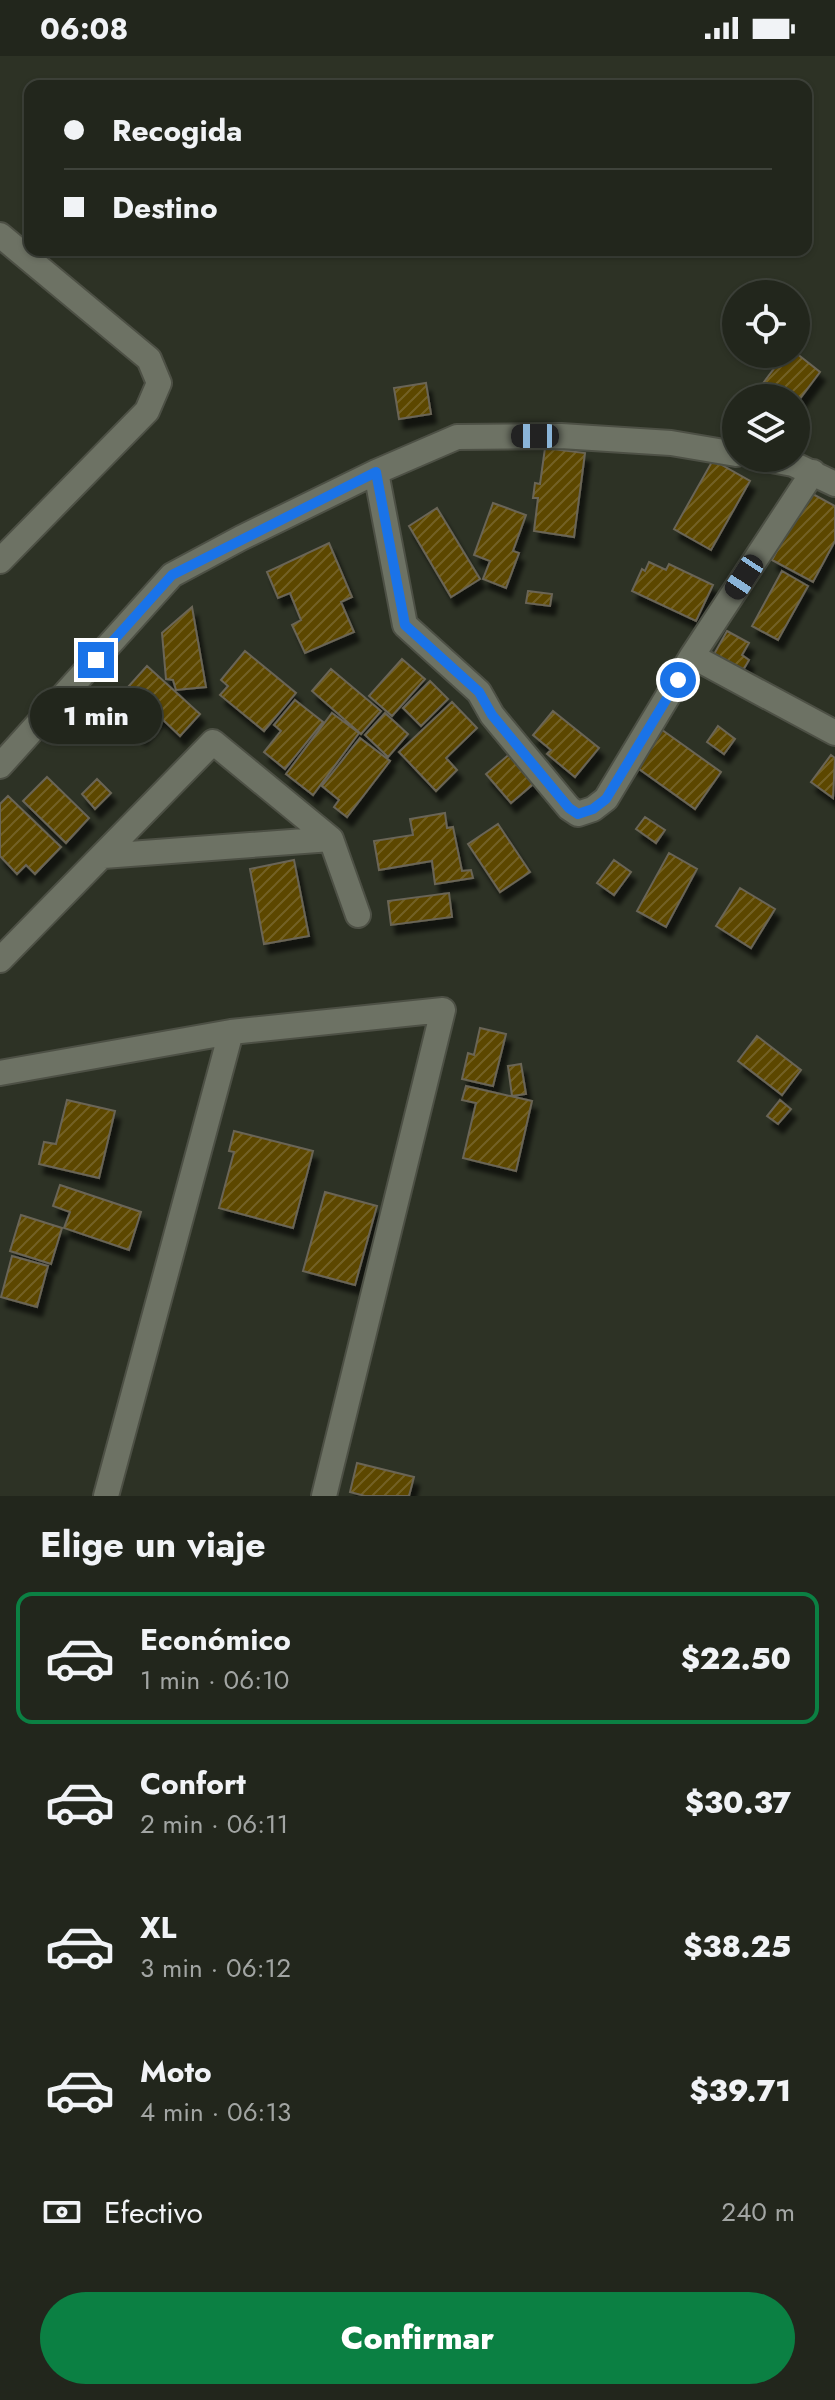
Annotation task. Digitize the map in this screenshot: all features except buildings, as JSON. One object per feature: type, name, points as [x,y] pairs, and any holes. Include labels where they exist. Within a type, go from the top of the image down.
[{"type":"street","points":[[0,235],[24,255]]},
{"type":"street","points":[[0,561],[147,411],[159,383],[149,359],[25,256]]},
{"type":"street","points":[[0,766],[172,575],[376,472],[457,437],[561,436],[655,442],[722,452]]},
{"type":"street","points":[[810,471],[835,484]]},
{"type":"street","points":[[376,472],[405,625],[479,692],[492,715],[569,808],[578,814],[593,809],[606,799],[692,656],[813,472]]},
{"type":"street","points":[[692,656],[835,733]]},
{"type":"street","points":[[0,960],[213,742],[331,839],[358,915]]},
{"type":"street","points":[[103,856],[331,839]]},
{"type":"street","points":[[0,1073],[231,1032],[443,1010],[324,1496]]},
{"type":"street","points":[[106,1496],[231,1032]]},
{"type":"route","points":[[96,660],[172,575],[376,472],[405,625],[479,692],[492,715],[569,808],[578,814],[593,809],[606,799],[678,680]]}]
